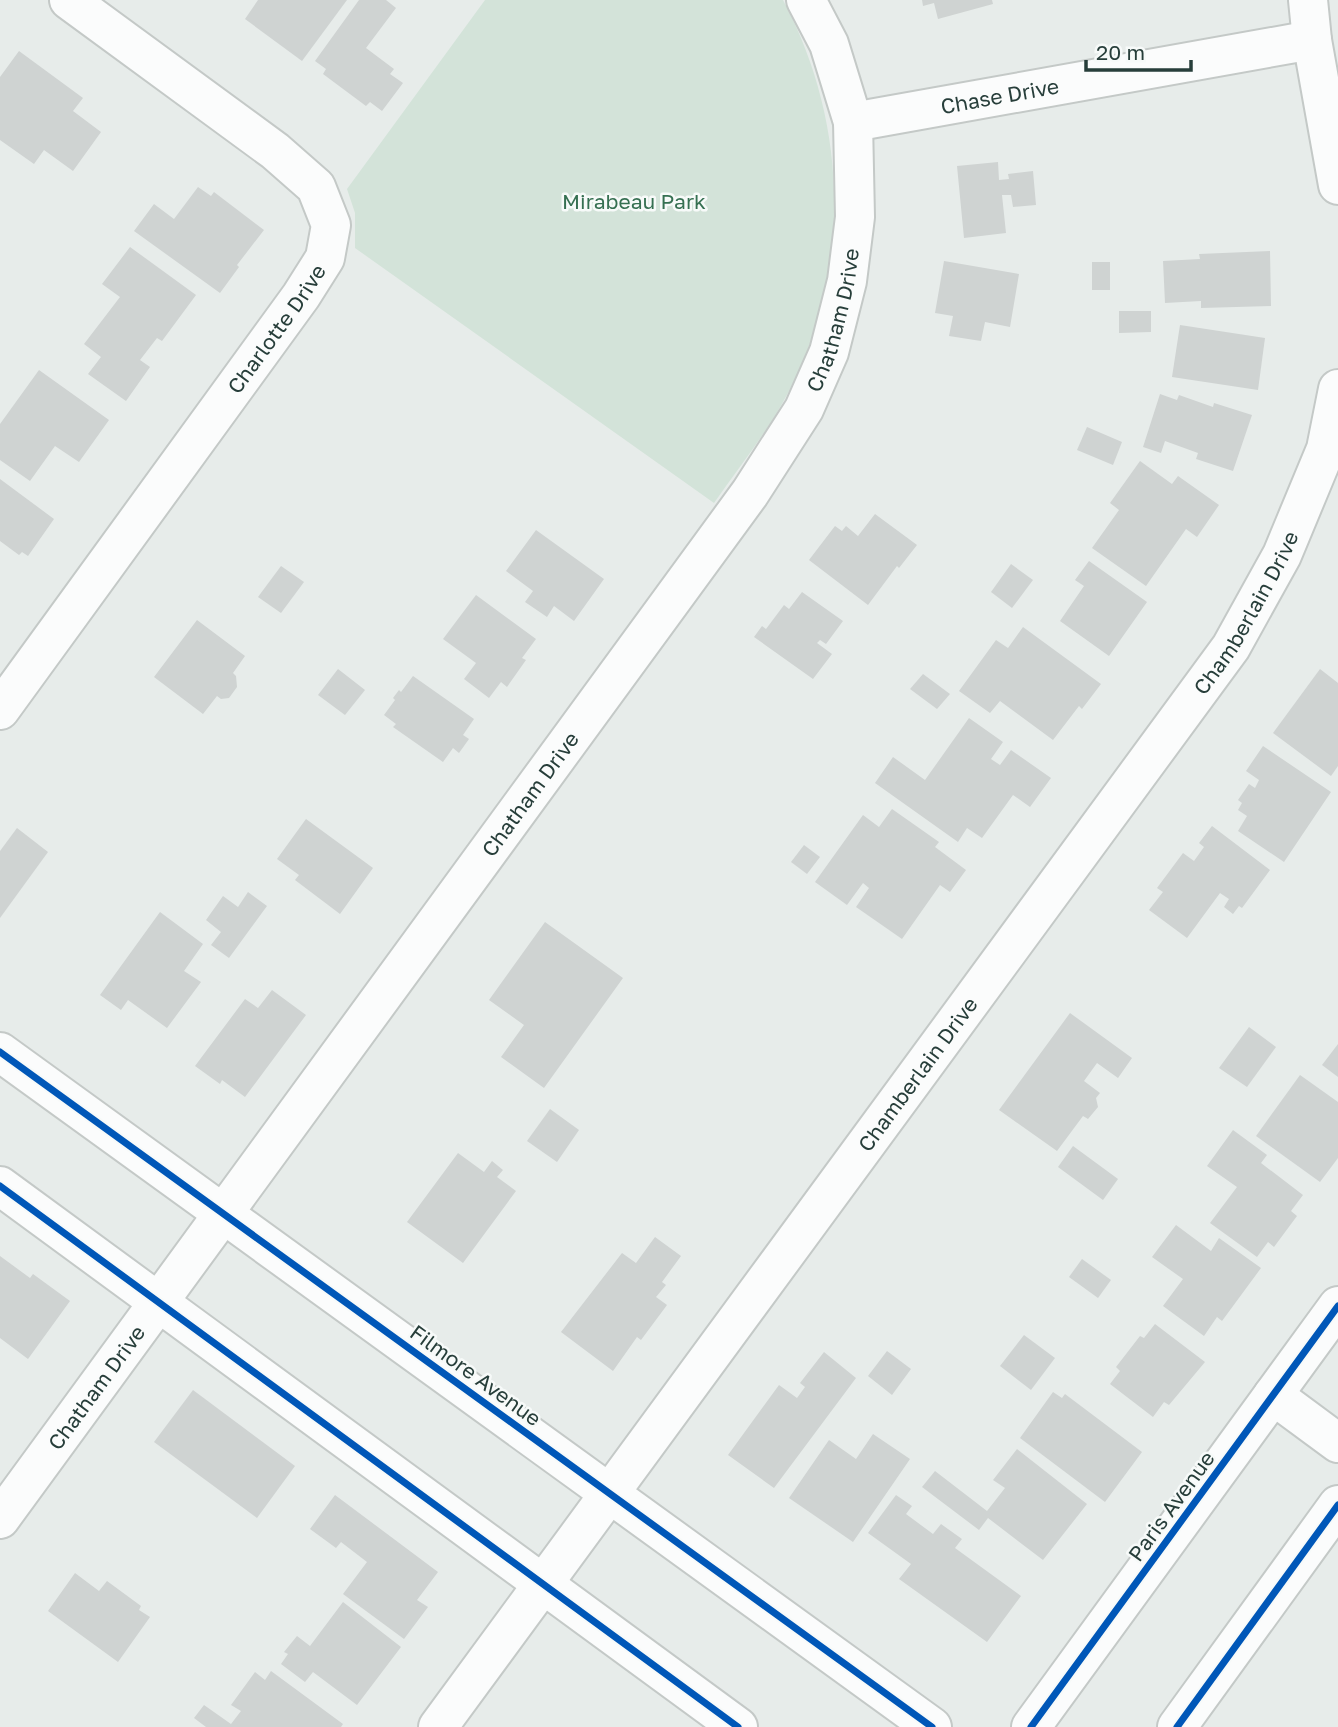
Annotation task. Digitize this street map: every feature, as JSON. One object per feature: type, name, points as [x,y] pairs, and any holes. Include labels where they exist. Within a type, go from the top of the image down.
[{"type":"street","name":"Charlotte Drive","points":[[0,710],[301,296],[326,258],[331,225],[316,187],[275,151],[69,0]]},
{"type":"street","name":"Chatham Drive","points":[[0,1519],[750,493],[804,409],[829,352],[847,281],[855,217],[853,122],[829,44],[806,0]]},
{"type":"street","points":[[1308,0],[1312,40],[1338,185]]},
{"type":"street","name":"Chase Drive","points":[[853,122],[1312,40]]},
{"type":"street","name":"Chamberlain Drive","points":[[438,1727],[1231,647],[1282,555],[1326,449],[1338,389]]},
{"type":"street","name":"Filmore Avenue","points":[[0,1052],[932,1727]]},
{"type":"street","points":[[0,1186],[738,1727]]},
{"type":"street","name":"Paris Avenue","points":[[1031,1727],[1338,1306]]},
{"type":"street","points":[[1273,1395],[1338,1443]]},
{"type":"street","points":[[1177,1727],[1338,1505]]},
{"type":"green space","name":"Mirabeau Park","points":[[485,0],[783,0],[805,47],[820,96],[830,146],[834,196],[832,247],[824,297],[809,346],[780,408],[714,503],[355,248],[355,213],[347,189]]},
{"type":"building","points":[[258,0],[347,0],[302,61],[245,19]]},
{"type":"building","points":[[359,0],[386,0],[396,8],[366,48],[394,69],[390,74],[403,83],[382,111],[370,102],[366,106],[323,74],[326,69],[315,61]]},
{"type":"building","points":[[922,0],[992,0],[993,4],[938,19],[934,3],[923,6]]},
{"type":"building","points":[[19,51],[83,98],[73,111],[101,132],[73,171],[44,150],[34,164],[0,140],[0,77]]},
{"type":"building","points":[[998,162],[999,180],[1009,179],[1008,174],[1033,171],[1036,205],[1013,207],[1011,195],[1002,195],[1006,233],[964,238],[957,166]]},
{"type":"building","points":[[198,187],[211,196],[214,192],[264,230],[220,293],[134,231],[154,204],[174,219]]},
{"type":"building","points":[[130,247],[196,295],[162,341],[157,338],[140,360],[150,367],[126,401],[88,374],[101,357],[84,344],[120,297],[102,284]]},
{"type":"building","points":[[1270,251],[1271,306],[1201,308],[1201,301],[1165,303],[1163,261],[1200,259],[1199,254]]},
{"type":"building","points":[[944,261],[1019,274],[1010,327],[985,322],[981,341],[949,336],[953,316],[935,313]]},
{"type":"building","points":[[1092,262],[1110,262],[1110,290],[1092,290]]},
{"type":"building","points":[[1119,311],[1151,311],[1151,332],[1119,333]]},
{"type":"building","points":[[1180,325],[1265,338],[1258,390],[1172,377]]},
{"type":"building","points":[[39,370],[109,420],[79,462],[55,446],[30,481],[0,460],[0,424]]},
{"type":"building","points":[[1160,394],[1177,400],[1179,395],[1213,407],[1214,403],[1252,415],[1233,471],[1196,459],[1198,453],[1165,441],[1161,453],[1143,447]]},
{"type":"building","points":[[1087,427],[1122,442],[1113,465],[1077,450]]},
{"type":"building","points":[[1140,461],[1172,484],[1178,476],[1219,505],[1197,537],[1186,529],[1146,586],[1092,548],[1119,510],[1110,503]]},
{"type":"building","points":[[0,479],[54,519],[28,556],[22,552],[19,555],[0,541]]},
{"type":"building","points":[[875,514],[917,545],[899,568],[897,566],[868,605],[809,560],[835,526],[842,531],[846,526],[858,536]]},
{"type":"building","points":[[536,530],[604,579],[574,621],[554,606],[547,617],[525,602],[533,591],[506,571]]},
{"type":"building","points":[[1089,561],[1147,602],[1109,656],[1060,621],[1084,586],[1075,580]]},
{"type":"building","points":[[1011,564],[1033,580],[1012,608],[991,592]]},
{"type":"building","points":[[281,566],[304,582],[281,613],[258,597]]},
{"type":"building","points":[[802,592],[843,621],[826,644],[820,640],[817,643],[832,654],[813,679],[754,637],[762,626],[766,629],[784,605],[789,609]]},
{"type":"building","points":[[476,595],[536,639],[522,658],[526,660],[507,687],[501,682],[489,698],[464,679],[476,663],[443,639]]},
{"type":"building","points":[[197,620],[245,656],[233,673],[237,687],[229,698],[221,699],[217,696],[203,714],[154,677]]},
{"type":"building","points":[[1023,627],[1101,684],[1082,709],[1079,706],[1053,740],[1000,701],[990,713],[959,691],[996,640],[1008,648]]},
{"type":"building","points":[[338,669],[365,690],[345,715],[318,695]]},
{"type":"building","points":[[1320,669],[1338,683],[1338,766],[1331,776],[1273,733]]},
{"type":"building","points":[[923,674],[950,694],[937,709],[910,689]]},
{"type":"building","points":[[413,676],[474,719],[463,735],[469,739],[459,753],[453,748],[443,762],[393,727],[396,724],[384,715],[395,700],[393,698]]},
{"type":"building","points":[[969,718],[1003,742],[991,759],[1000,765],[1011,750],[1051,778],[1030,807],[1013,795],[982,838],[967,828],[958,842],[875,783],[893,757],[925,780]]},
{"type":"building","points":[[1263,746],[1331,792],[1284,862],[1238,831],[1247,816],[1238,810],[1242,803],[1238,800],[1249,784],[1255,788],[1259,780],[1246,771]]},
{"type":"building","points":[[892,809],[939,842],[935,847],[966,870],[950,892],[940,885],[902,939],[856,907],[869,888],[863,883],[847,905],[815,882],[863,815],[879,827]]},
{"type":"building","points":[[306,819],[373,868],[340,914],[295,880],[299,875],[277,859]]},
{"type":"building","points":[[1212,826],[1270,870],[1242,908],[1239,906],[1233,914],[1224,907],[1229,899],[1220,893],[1187,938],[1149,910],[1163,892],[1157,888],[1183,853],[1194,861],[1204,847],[1199,843]]},
{"type":"building","points":[[17,828],[48,852],[0,918],[0,851]]},
{"type":"building","points":[[804,845],[820,857],[807,874],[791,862]]},
{"type":"building","points":[[248,892],[267,906],[229,958],[211,945],[221,932],[206,920],[223,896],[238,907]]},
{"type":"building","points":[[160,912],[203,944],[184,971],[201,982],[167,1028],[128,1000],[121,1010],[100,995]]},
{"type":"building","points":[[545,922],[623,978],[544,1088],[501,1057],[524,1025],[489,1000]]},
{"type":"building","points":[[272,990],[306,1015],[245,1097],[222,1080],[220,1084],[195,1066],[245,999],[258,1008]]},
{"type":"building","points":[[1070,1013],[1132,1058],[1118,1078],[1097,1063],[1084,1081],[1100,1093],[1096,1098],[1098,1107],[1088,1119],[1083,1116],[1057,1151],[999,1110]]},
{"type":"building","points":[[1249,1027],[1276,1047],[1247,1087],[1219,1068]]},
{"type":"building","points":[[1338,1044],[1338,1077],[1322,1065]]},
{"type":"building","points":[[1300,1075],[1338,1102],[1338,1158],[1320,1182],[1256,1136]]},
{"type":"building","points":[[550,1109],[579,1130],[557,1162],[527,1141]]},
{"type":"building","points":[[1233,1130],[1267,1155],[1261,1163],[1303,1195],[1291,1211],[1297,1216],[1274,1247],[1268,1242],[1257,1257],[1210,1223],[1237,1187],[1207,1166]]},
{"type":"building","points":[[1073,1146],[1118,1179],[1103,1200],[1058,1167]]},
{"type":"building","points":[[458,1153],[484,1172],[492,1161],[503,1170],[497,1177],[516,1191],[463,1263],[407,1222]]},
{"type":"building","points":[[1176,1225],[1211,1251],[1219,1238],[1261,1268],[1222,1321],[1217,1317],[1204,1336],[1163,1306],[1183,1279],[1152,1257]]},
{"type":"building","points":[[655,1237],[681,1256],[662,1282],[666,1285],[656,1297],[667,1305],[641,1340],[637,1337],[613,1371],[561,1332],[622,1253],[636,1263]]},
{"type":"building","points":[[0,1256],[30,1278],[33,1274],[70,1301],[28,1359],[0,1338]]},
{"type":"building","points":[[1082,1259],[1111,1280],[1098,1298],[1069,1277]]},
{"type":"building","points":[[1155,1324],[1205,1362],[1169,1405],[1164,1402],[1153,1417],[1110,1384],[1120,1371],[1116,1367],[1140,1336],[1144,1338]]},
{"type":"building","points":[[1024,1335],[1055,1358],[1031,1390],[1000,1366]]},
{"type":"building","points":[[887,1351],[911,1369],[892,1395],[868,1376]]},
{"type":"building","points":[[824,1352],[856,1378],[774,1488],[728,1455],[779,1385],[797,1398],[805,1387],[800,1383]]},
{"type":"building","points":[[193,1390],[295,1466],[257,1518],[154,1442]]},
{"type":"building","points":[[1053,1392],[1062,1398],[1065,1394],[1142,1452],[1105,1502],[1020,1438]]},
{"type":"building","points":[[873,1434],[910,1459],[853,1542],[789,1498],[829,1440],[856,1459]]},
{"type":"building","points":[[1017,1449],[1087,1504],[1043,1560],[988,1518],[979,1530],[922,1487],[935,1471],[987,1511],[1005,1488],[993,1480]]},
{"type":"building","points":[[335,1495],[438,1572],[417,1600],[428,1607],[404,1639],[343,1594],[367,1562],[341,1542],[336,1548],[310,1529]]},
{"type":"building","points":[[896,1495],[912,1506],[906,1514],[933,1534],[941,1524],[962,1539],[955,1548],[1021,1596],[987,1642],[899,1579],[911,1564],[868,1533]]},
{"type":"building","points":[[75,1573],[99,1591],[107,1581],[141,1606],[139,1610],[150,1617],[118,1662],[48,1611]]},
{"type":"building","points":[[343,1602],[401,1647],[357,1705],[313,1672],[305,1682],[281,1664],[288,1654],[284,1652],[297,1636],[310,1646]]},
{"type":"building","points":[[271,1671],[343,1724],[341,1727],[206,1727],[194,1718],[204,1705],[231,1724],[241,1711],[231,1705],[255,1672],[265,1680]]},
{"type":"cycle path","points":[[0,1052],[932,1727]]},
{"type":"cycle path","points":[[0,1186],[738,1727]]},
{"type":"cycle path","points":[[1031,1727],[1338,1306]]},
{"type":"cycle path","points":[[1177,1727],[1338,1505]]}]
